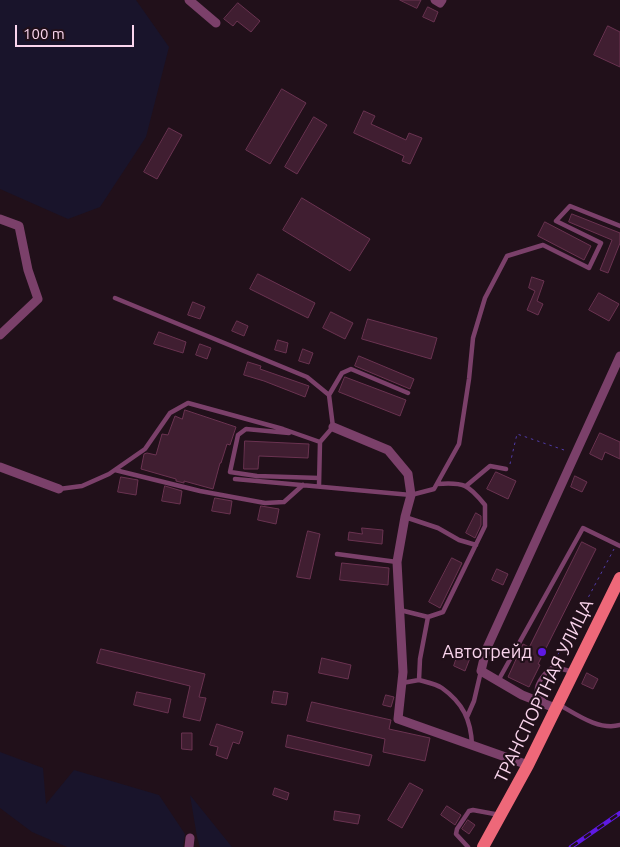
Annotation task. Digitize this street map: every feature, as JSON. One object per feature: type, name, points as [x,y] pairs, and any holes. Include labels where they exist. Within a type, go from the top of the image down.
[{"type":"main road","name":"ТРАНСПОРТНАЯ УЛИЦА","points":[[483,847],[528,765],[553,706],[573,672],[620,578]]},
{"type":"street","points":[[189,0],[216,23]]},
{"type":"street","points":[[435,0],[440,3],[442,0]]},
{"type":"street","points":[[0,219],[19,226],[28,270],[38,299],[0,335]]},
{"type":"street","points":[[553,706],[522,695],[481,671],[486,650],[620,356]]},
{"type":"street","points":[[333,427],[388,450],[408,474],[411,494],[405,517],[398,562],[403,672],[398,719],[528,765]]},
{"type":"street","points":[[0,466],[59,489]]},
{"type":"lane","points":[[235,479],[411,494],[434,489],[459,444],[474,338],[485,298],[507,256],[543,245],[589,268],[601,243],[556,221],[570,206],[620,226]]},
{"type":"lane","points":[[115,298],[307,377],[329,395]]},
{"type":"lane","points":[[319,486],[320,442],[333,427],[329,395],[342,373],[350,369],[408,393]]},
{"type":"lane","points":[[59,489],[82,486],[114,470],[145,448],[170,413],[188,403],[320,442]]},
{"type":"lane","points":[[298,434],[246,429],[238,435],[230,472],[257,476],[319,478]]},
{"type":"lane","points":[[466,486],[490,466],[506,469]]},
{"type":"lane","points":[[114,470],[200,491],[265,502],[284,502],[304,485]]},
{"type":"lane","points":[[399,609],[428,617],[443,612],[485,526],[486,506],[474,491],[459,482],[437,484]]},
{"type":"lane","points":[[405,517],[438,528],[459,540],[476,544]]},
{"type":"lane","points":[[498,682],[584,528],[618,545]]},
{"type":"lane","points":[[337,554],[398,562]]},
{"type":"lane","points":[[419,680],[420,659],[428,617]]},
{"type":"lane","points":[[573,672],[555,667],[550,668],[546,671],[537,688],[538,694],[553,706],[605,727],[620,725]]},
{"type":"lane","points":[[467,717],[474,701],[481,671]]},
{"type":"lane","points":[[402,683],[419,680],[441,687],[463,708],[471,728],[472,745]]},
{"type":"lane","points":[[468,847],[456,834],[457,829],[469,811],[474,810],[500,818]]},
{"type":"path","points":[[506,469],[509,468],[516,436],[520,434],[574,454]]},
{"type":"path","points":[[550,668],[618,545]]},
{"type":"shaded area","points":[[0,0],[136,0],[169,47],[146,137],[100,207],[68,219],[0,189]]},
{"type":"shaded area","points":[[0,752],[43,768],[46,804],[74,770],[159,795],[185,834],[183,847],[67,847],[32,832],[0,808]]},
{"type":"shaded area","points":[[190,795],[232,847],[200,847]]},
{"type":"building","points":[[400,0],[421,0],[417,8]]},
{"type":"building","points":[[238,3],[260,21],[251,32],[237,21],[233,26],[224,19]]},
{"type":"building","points":[[428,7],[438,12],[434,22],[423,17]]},
{"type":"building","points":[[608,26],[620,32],[620,67],[594,55]]},
{"type":"building","points":[[282,89],[306,103],[270,164],[246,150]]},
{"type":"building","points":[[364,111],[375,116],[371,124],[406,140],[409,133],[422,138],[410,164],[402,161],[404,156],[354,133]]},
{"type":"building","points":[[314,117],[327,125],[297,174],[285,167]]},
{"type":"building","points":[[169,128],[182,135],[157,179],[144,172]]},
{"type":"building","points":[[302,198],[370,239],[350,271],[283,230]]},
{"type":"building","points":[[572,214],[620,233],[620,243],[608,273],[600,270],[612,240],[569,222]]},
{"type":"building","points":[[545,222],[591,246],[584,260],[538,236]]},
{"type":"building","points":[[258,274],[315,303],[308,318],[250,289]]},
{"type":"building","points":[[532,277],[544,281],[537,301],[543,304],[538,315],[527,310],[535,291],[529,288]]},
{"type":"building","points":[[599,293],[619,304],[609,321],[589,310]]},
{"type":"building","points":[[193,302],[205,307],[200,319],[188,315]]},
{"type":"building","points":[[331,312],[353,323],[345,339],[323,328]]},
{"type":"building","points":[[368,319],[437,338],[431,359],[362,339]]},
{"type":"building","points":[[237,321],[248,326],[244,336],[232,331]]},
{"type":"building","points":[[159,332],[186,342],[183,353],[154,344]]},
{"type":"building","points":[[278,340],[288,343],[286,353],[275,350]]},
{"type":"building","points":[[200,344],[211,348],[207,359],[196,355]]},
{"type":"building","points":[[303,349],[313,353],[309,364],[299,361]]},
{"type":"building","points":[[359,356],[414,379],[410,389],[355,366]]},
{"type":"building","points":[[248,362],[261,366],[260,369],[309,386],[305,397],[244,375]]},
{"type":"building","points":[[345,377],[406,400],[400,416],[339,392]]},
{"type":"building","points":[[185,410],[236,427],[230,445],[227,444],[213,489],[184,481],[184,483],[176,481],[176,479],[141,469],[144,454],[156,455],[162,434],[168,435],[175,416],[182,419]]},
{"type":"building","points":[[600,433],[620,442],[620,459],[605,452],[602,460],[590,454]]},
{"type":"building","points":[[245,441],[309,444],[308,458],[259,456],[258,469],[244,469]]},
{"type":"building","points":[[496,472],[516,481],[508,499],[487,489]]},
{"type":"building","points":[[575,476],[587,482],[582,492],[571,487]]},
{"type":"building","points":[[121,477],[138,480],[136,495],[118,492]]},
{"type":"building","points":[[165,486],[182,491],[180,504],[162,501]]},
{"type":"building","points":[[215,498],[232,501],[230,514],[212,511]]},
{"type":"building","points":[[261,506],[279,509],[276,524],[258,520]]},
{"type":"building","points":[[476,513],[481,516],[481,525],[475,538],[466,533]]},
{"type":"building","points":[[362,528],[383,530],[382,544],[348,540],[349,532],[362,534]]},
{"type":"building","points":[[308,531],[320,534],[310,579],[297,577]]},
{"type":"building","points":[[582,542],[596,549],[538,664],[540,665],[529,687],[508,677],[523,644],[529,647]]},
{"type":"building","points":[[452,558],[462,563],[440,608],[429,602]]},
{"type":"building","points":[[342,563],[389,568],[388,585],[340,580]]},
{"type":"building","points":[[497,569],[508,574],[503,585],[492,580]]},
{"type":"building","points":[[101,649],[205,674],[199,697],[206,698],[200,721],[183,717],[190,686],[97,663]]},
{"type":"building","points":[[458,654],[470,658],[465,671],[454,666]]},
{"type":"building","points":[[322,658],[351,665],[348,679],[319,673]]},
{"type":"building","points":[[587,673],[598,679],[593,689],[582,684]]},
{"type":"building","points":[[274,691],[288,693],[286,705],[272,703]]},
{"type":"building","points":[[137,692],[171,699],[168,713],[134,705]]},
{"type":"building","points":[[386,695],[394,697],[391,707],[383,705]]},
{"type":"building","points":[[312,702],[391,720],[389,729],[430,738],[425,761],[383,752],[385,739],[307,721]]},
{"type":"building","points":[[217,724],[243,732],[239,744],[233,742],[227,759],[216,755],[218,747],[210,745]]},
{"type":"building","points":[[182,733],[192,733],[192,750],[182,749]]},
{"type":"building","points":[[288,735],[372,755],[369,766],[286,747]]},
{"type":"building","points":[[410,783],[423,790],[402,828],[388,820]]},
{"type":"building","points":[[275,788],[289,793],[287,800],[273,795]]},
{"type":"building","points":[[447,806],[461,815],[455,825],[441,815]]},
{"type":"building","points":[[335,811],[360,815],[358,824],[334,820]]},
{"type":"building","points":[[468,820],[475,825],[469,834],[462,829]]},
{"type":"railway","points":[[571,847],[620,813]]},
{"type":"place","name":"Автотрейд","points":[[542,652]]}]
